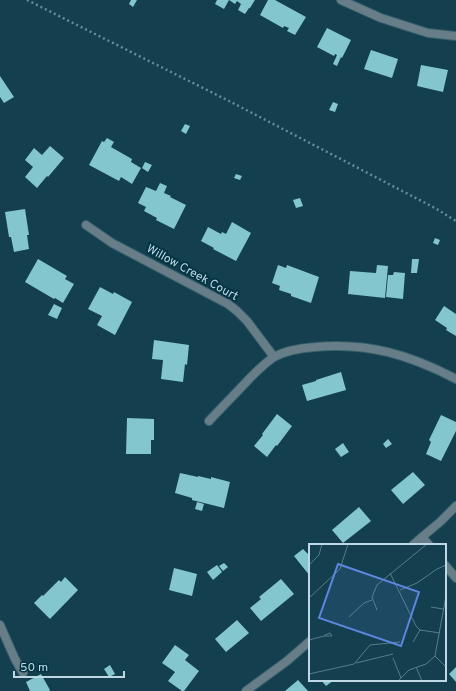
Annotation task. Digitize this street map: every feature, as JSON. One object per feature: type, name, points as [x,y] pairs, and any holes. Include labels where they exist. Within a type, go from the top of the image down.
[{"type":"street","points":[[341,0],[380,18],[428,33],[456,36]]},
{"type":"street","name":"Willow Creek Court","points":[[86,225],[112,243],[228,304],[246,321],[274,357]]},
{"type":"street","points":[[209,421],[260,368],[274,357],[298,349],[340,345],[377,349],[416,360],[456,379]]},
{"type":"street","points":[[414,544],[456,506]]},
{"type":"street","points":[[422,536],[428,544]]},
{"type":"street","points":[[446,566],[456,578]]},
{"type":"street","points":[[0,625],[23,673]]},
{"type":"street","points":[[246,691],[309,643]]},
{"type":"path","points":[[27,0],[229,101],[435,208],[456,221]]},
{"type":"building","points":[[131,0],[137,0],[133,7],[129,4]]},
{"type":"building","points":[[217,0],[229,0],[224,9],[215,4]]},
{"type":"building","points":[[229,0],[255,0],[245,14],[238,10],[241,4],[237,1],[235,4]]},
{"type":"building","points":[[268,0],[275,0],[306,17],[295,35],[287,31],[289,28],[284,26],[283,28],[260,15]]},
{"type":"building","points":[[327,28],[351,40],[337,66],[333,64],[337,55],[335,54],[334,56],[317,47]]},
{"type":"building","points":[[371,50],[398,59],[392,78],[364,69]]},
{"type":"building","points":[[421,65],[448,70],[443,92],[417,86]]},
{"type":"building","points":[[0,76],[14,97],[4,103],[0,97]]},
{"type":"building","points":[[333,102],[338,104],[335,112],[329,110]]},
{"type":"building","points":[[185,124],[190,126],[186,134],[181,131]]},
{"type":"building","points":[[107,138],[114,142],[111,147],[132,159],[131,162],[141,168],[132,184],[121,177],[119,181],[89,165],[102,141],[104,142]]},
{"type":"building","points":[[50,146],[64,158],[37,188],[25,177],[33,167],[25,160],[34,148],[42,155]]},
{"type":"building","points":[[145,162],[152,165],[148,172],[142,168]]},
{"type":"building","points":[[236,174],[242,176],[240,180],[234,178]]},
{"type":"building","points":[[160,183],[167,186],[164,193],[186,205],[174,229],[156,220],[157,218],[144,211],[146,207],[138,203],[146,187],[156,191]]},
{"type":"building","points":[[300,198],[303,206],[296,208],[293,200]]},
{"type":"building","points":[[25,209],[29,235],[27,235],[29,249],[14,252],[11,237],[9,237],[5,212]]},
{"type":"building","points":[[232,222],[251,233],[236,261],[201,241],[208,227],[221,234],[222,232],[226,234]]},
{"type":"building","points":[[435,238],[440,240],[438,245],[433,243]]},
{"type":"building","points":[[38,259],[67,276],[65,279],[74,284],[63,303],[25,282]]},
{"type":"building","points":[[412,259],[419,259],[417,273],[411,273]]},
{"type":"building","points":[[278,265],[286,268],[287,265],[319,277],[311,303],[279,290],[280,286],[272,283]]},
{"type":"building","points":[[377,265],[388,266],[385,298],[348,294],[350,271],[376,273]]},
{"type":"building","points":[[394,272],[405,273],[403,299],[386,297],[388,275],[393,275]]},
{"type":"building","points":[[100,287],[113,294],[114,292],[132,302],[115,335],[97,325],[102,316],[88,309]]},
{"type":"building","points":[[54,304],[62,308],[57,319],[48,315]]},
{"type":"building","points":[[444,306],[456,314],[456,336],[446,330],[447,328],[435,320]]},
{"type":"building","points":[[154,340],[189,345],[187,365],[185,364],[183,382],[161,379],[163,360],[152,359]]},
{"type":"building","points":[[341,372],[346,390],[307,401],[302,385]]},
{"type":"building","points":[[277,414],[292,426],[267,457],[254,446]]},
{"type":"building","points":[[441,415],[456,422],[456,431],[441,461],[426,454],[431,442],[429,440]]},
{"type":"building","points":[[127,418],[154,419],[154,440],[151,440],[151,454],[126,454]]},
{"type":"building","points":[[388,439],[392,444],[386,448],[383,444]]},
{"type":"building","points":[[343,443],[349,452],[341,457],[335,449]]},
{"type":"building","points":[[413,472],[425,485],[403,504],[391,490]]},
{"type":"building","points":[[180,473],[211,479],[211,477],[230,482],[224,508],[192,500],[192,498],[175,493]]},
{"type":"building","points":[[197,502],[204,504],[202,511],[195,509]]},
{"type":"building","points":[[359,507],[371,521],[343,543],[332,530]]},
{"type":"building","points":[[303,549],[309,554],[309,575],[294,556]]},
{"type":"building","points":[[224,563],[228,567],[223,571],[219,566]]},
{"type":"building","points":[[217,565],[222,572],[213,580],[207,572]]},
{"type":"building","points":[[174,568],[197,574],[192,596],[169,590]]},
{"type":"building","points":[[65,577],[78,590],[50,619],[34,603],[59,580],[61,582]]},
{"type":"building","points":[[281,579],[294,594],[261,621],[250,608],[261,599],[259,597]]},
{"type":"building","points":[[237,620],[249,633],[226,652],[215,639]]},
{"type":"building","points":[[175,645],[189,655],[185,660],[199,671],[184,691],[168,681],[175,672],[162,663]]},
{"type":"building","points":[[110,665],[115,674],[109,677],[104,669]]},
{"type":"building","points":[[456,667],[456,682],[449,674]]},
{"type":"building","points":[[41,674],[50,690],[30,691],[26,682]]},
{"type":"building","points":[[298,680],[308,691],[285,691]]},
{"type":"building","points":[[322,681],[333,681],[326,686]]}]
